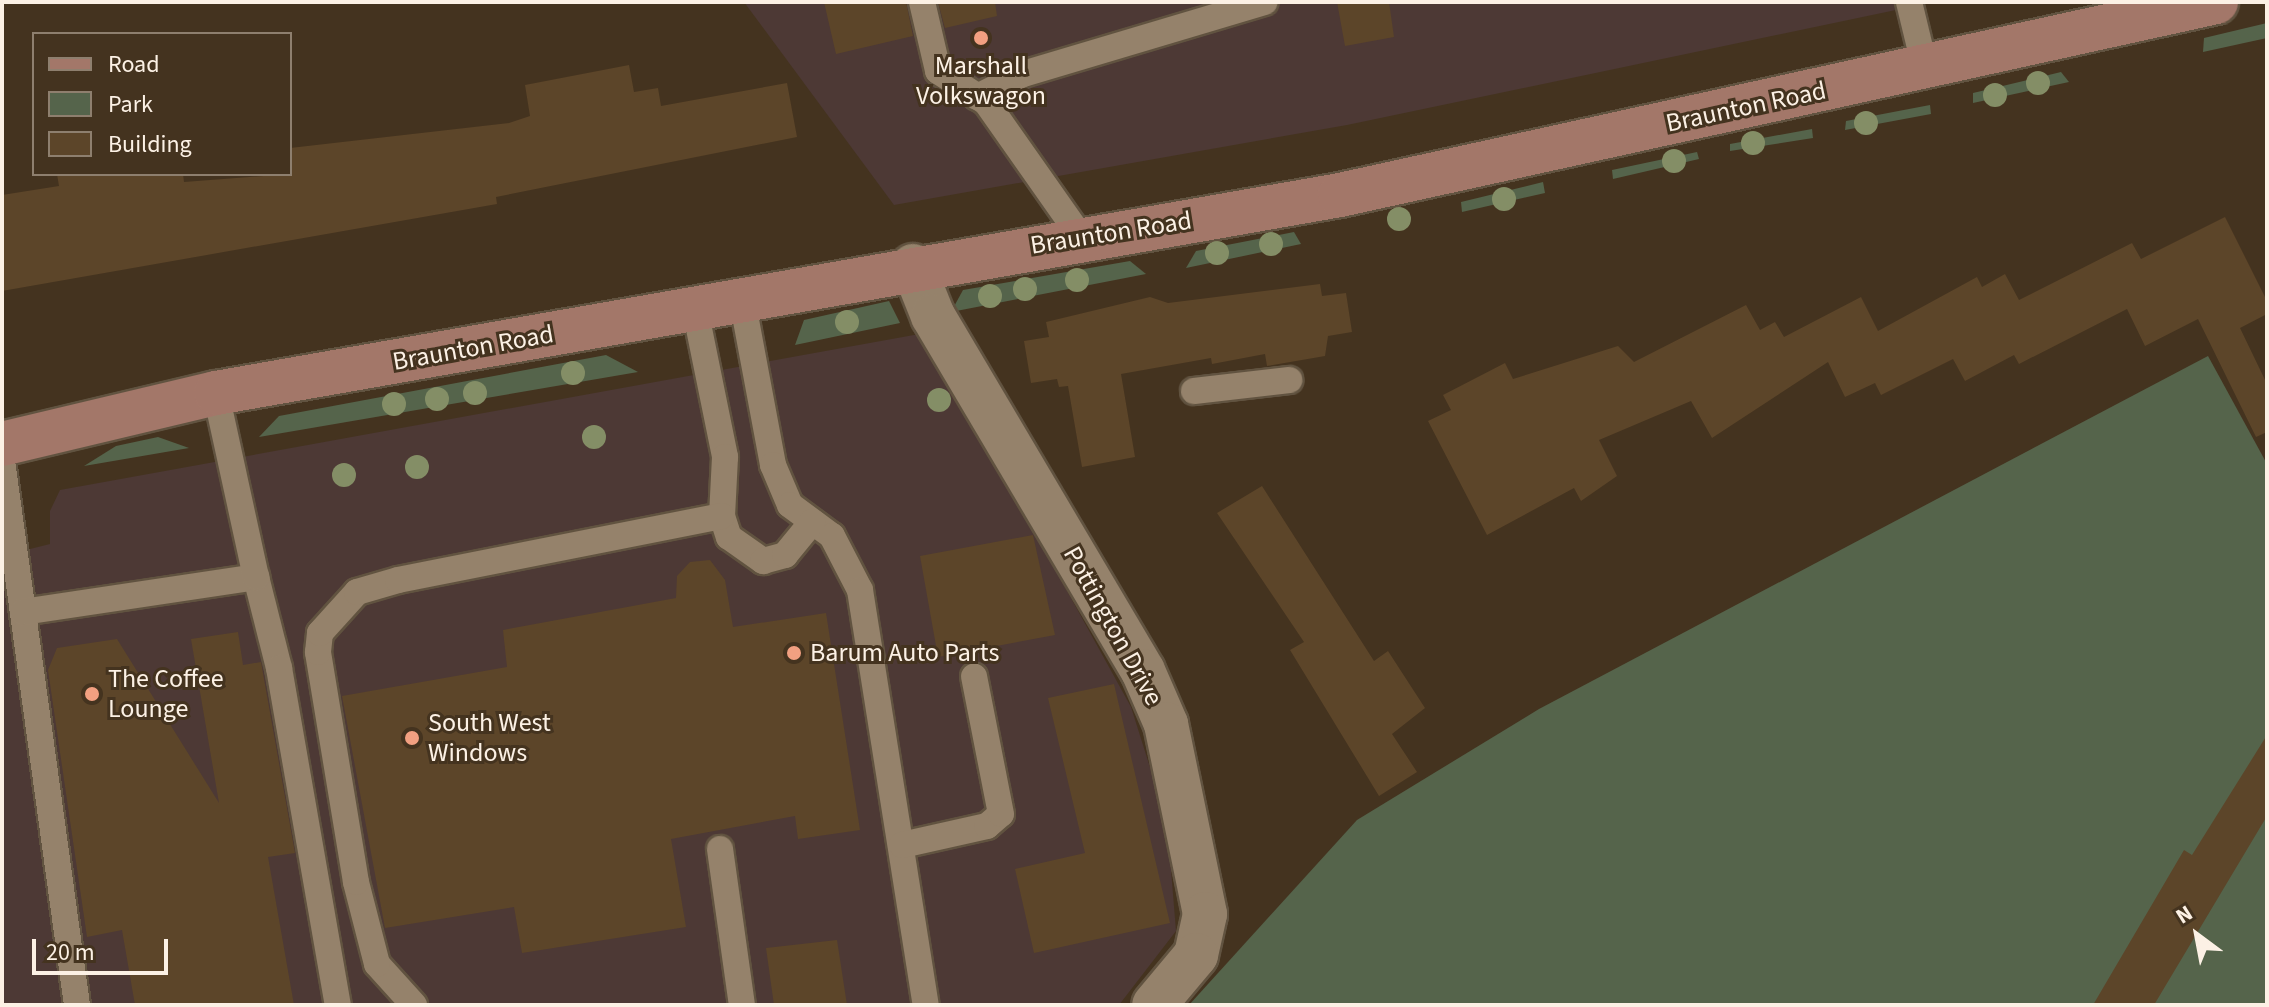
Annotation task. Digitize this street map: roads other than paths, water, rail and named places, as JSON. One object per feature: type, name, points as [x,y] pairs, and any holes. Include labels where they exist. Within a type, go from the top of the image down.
[{"type":"main road","name":"Braunton Road","points":[[2,444],[216,393],[695,309],[913,266],[1340,195],[2216,2]]},
{"type":"street","name":"Pottington Drive","points":[[913,266],[933,316],[1143,671],[1166,724],[1205,914],[1196,955],[1154,1005]]},
{"type":"lane","points":[[922,2],[938,71],[977,97],[1081,237]]},
{"type":"lane","points":[[977,97],[1023,74],[1264,2]]},
{"type":"lane","points":[[1909,2],[1925,68]]},
{"type":"lane","points":[[742,299],[773,465],[790,505],[832,536],[860,590],[926,1005]]},
{"type":"lane","points":[[695,309],[725,457],[722,516],[729,537],[763,561],[785,555],[812,522]]},
{"type":"lane","points":[[1194,391],[1289,380]]},
{"type":"lane","points":[[216,393],[279,668],[338,1005]]},
{"type":"lane","points":[[2,461],[77,1005]]},
{"type":"lane","points":[[414,1005],[377,964],[356,882],[320,633],[357,592],[398,580],[722,516]]},
{"type":"lane","points":[[23,612],[256,577]]},
{"type":"lane","points":[[902,845],[987,826],[1001,814],[974,677]]},
{"type":"lane","points":[[720,849],[742,1005]]},
{"type":"place","name":"Marshall Volkswagon","points":[[981,38]]},
{"type":"place","name":"Barum Auto Parts","points":[[794,653]]},
{"type":"place","name":"The Coffee Lounge","points":[[92,694]]},
{"type":"place","name":"South West Windows","points":[[412,738]]}]
